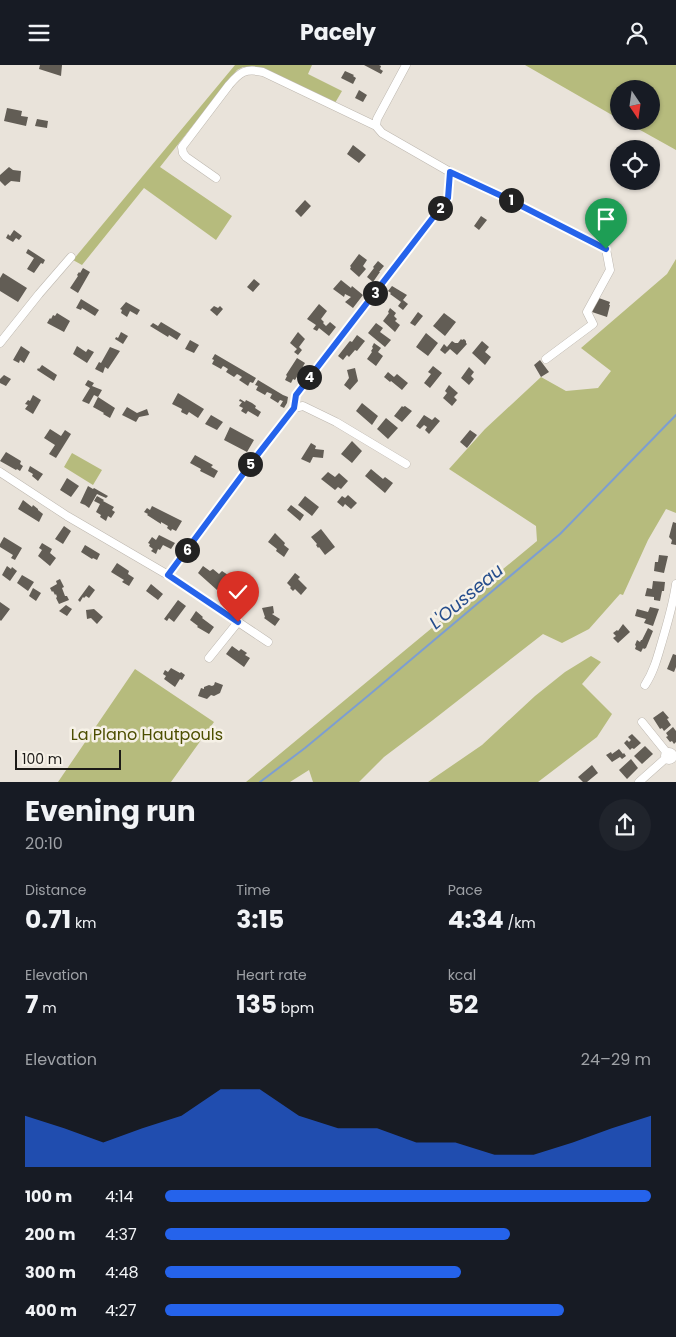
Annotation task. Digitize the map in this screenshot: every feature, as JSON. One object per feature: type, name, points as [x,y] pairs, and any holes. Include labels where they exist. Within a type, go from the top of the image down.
[{"type":"street","points":[[376,127],[383,105],[406,65]]},
{"type":"street","points":[[216,178],[186,157],[182,147],[237,76],[248,70],[263,71],[376,127],[382,133],[450,172],[606,249],[610,270],[587,312],[594,324],[546,359]]},
{"type":"street","points":[[168,575],[294,408],[296,395],[448,198],[450,172]]},
{"type":"street","points":[[0,343],[71,257]]},
{"type":"street","points":[[294,408],[303,405],[406,464]]},
{"type":"street","points":[[0,472],[67,516],[168,575],[268,642]]},
{"type":"street","points":[[645,685],[653,670],[667,625],[676,584]]},
{"type":"street","points":[[209,658],[238,622]]},
{"type":"street","points":[[639,782],[671,756],[642,722]]},
{"type":"green space","points":[[235,65],[312,65],[308,74],[342,91],[335,103],[259,67],[243,67],[237,70],[160,167],[232,216],[216,240],[144,188],[82,265],[73,260]]},
{"type":"green space","points":[[525,65],[676,65],[676,150],[640,130],[660,130],[660,80],[610,80],[610,114]]},
{"type":"green space","points":[[676,259],[676,513],[666,509],[648,540],[623,595],[620,594],[589,629],[562,643],[543,634],[384,757],[359,782],[313,782],[309,770],[290,782],[246,782],[537,541],[536,526],[449,469],[485,429],[541,377],[566,391],[598,388],[611,371],[581,348],[667,274]]},
{"type":"green space","points":[[72,453],[102,470],[93,485],[64,467]]},
{"type":"green space","points":[[591,656],[601,662],[582,684],[612,714],[597,737],[538,782],[428,782],[482,745],[535,696],[565,672]]},
{"type":"green space","name":"La Plano Hautpouls","points":[[135,669],[214,722],[171,782],[58,782]]},
{"type":"building","points":[[40,65],[62,65],[61,76],[39,69]]},
{"type":"building","points":[[364,65],[379,65],[383,71],[381,74]]},
{"type":"building","points":[[345,71],[356,78],[353,84],[341,78]]},
{"type":"building","points":[[359,90],[367,95],[363,102],[355,98]]},
{"type":"building","points":[[7,108],[22,111],[21,116],[28,117],[26,126],[4,121]]},
{"type":"building","points":[[37,119],[48,121],[47,128],[35,126]]},
{"type":"building","points":[[353,145],[366,155],[359,163],[347,154]]},
{"type":"building","points":[[9,167],[13,170],[21,171],[20,182],[11,181],[5,186],[0,181],[0,175]]},
{"type":"building","points":[[305,200],[311,206],[301,217],[295,211]]},
{"type":"building","points":[[481,216],[487,220],[479,230],[474,226]]},
{"type":"building","points":[[14,230],[22,236],[19,240],[16,238],[13,242],[6,238]]},
{"type":"building","points":[[28,249],[45,260],[34,273],[27,269],[34,258],[26,253]]},
{"type":"building","points":[[359,254],[367,260],[363,266],[366,269],[359,277],[350,269],[350,266]]},
{"type":"building","points":[[378,261],[384,266],[373,282],[367,277]]},
{"type":"building","points":[[83,268],[90,272],[78,293],[70,288]]},
{"type":"building","points":[[3,273],[27,288],[18,302],[0,291],[0,278]]},
{"type":"building","points":[[254,279],[260,284],[253,292],[247,287]]},
{"type":"building","points":[[341,280],[363,295],[353,308],[345,302],[351,297],[345,294],[344,297],[333,289]]},
{"type":"building","points":[[392,286],[407,295],[403,300],[408,304],[403,310],[398,306],[401,302],[388,291]]},
{"type":"building","points":[[596,297],[610,302],[607,317],[592,312]]},
{"type":"building","points":[[81,299],[99,310],[95,316],[82,308],[81,310],[76,308]]},
{"type":"building","points":[[126,302],[140,310],[137,315],[130,311],[127,317],[121,313],[122,310],[120,309]]},
{"type":"building","points":[[319,304],[327,311],[321,319],[323,323],[326,326],[330,322],[336,327],[329,336],[319,328],[317,331],[313,329],[316,325],[307,319]]},
{"type":"building","points":[[214,306],[218,308],[220,306],[223,309],[217,316],[210,310]]},
{"type":"building","points":[[390,308],[396,313],[394,316],[397,319],[395,321],[400,325],[395,332],[383,321]]},
{"type":"building","points":[[418,312],[423,316],[415,326],[410,323]]},
{"type":"building","points":[[57,313],[70,321],[64,332],[47,323]]},
{"type":"building","points":[[444,313],[456,322],[445,336],[433,326]]},
{"type":"building","points":[[161,322],[181,334],[177,340],[150,326],[153,323],[158,326]]},
{"type":"building","points":[[376,323],[383,328],[380,332],[391,340],[385,347],[368,333]]},
{"type":"building","points":[[121,332],[128,336],[123,344],[115,339],[116,337],[118,338]]},
{"type":"building","points":[[298,332],[305,339],[299,347],[302,350],[298,355],[294,352],[297,349],[290,343]]},
{"type":"building","points":[[426,333],[438,343],[428,356],[416,347]]},
{"type":"building","points":[[357,335],[365,341],[357,351],[355,350],[349,357],[347,355],[343,360],[338,356]]},
{"type":"building","points":[[461,339],[464,339],[467,344],[457,355],[450,349],[445,354],[440,350],[444,344],[447,347],[452,341],[458,343]]},
{"type":"building","points":[[190,340],[199,345],[194,353],[185,349]]},
{"type":"building","points":[[482,341],[489,347],[485,352],[491,357],[485,365],[472,353]]},
{"type":"building","points":[[374,343],[381,348],[378,352],[383,356],[376,366],[367,359],[372,352]]},
{"type":"building","points":[[21,346],[30,352],[24,363],[20,360],[19,363],[13,360]]},
{"type":"building","points":[[77,346],[86,352],[88,349],[94,352],[87,363],[73,354]]},
{"type":"building","points":[[110,347],[120,351],[108,369],[105,367],[103,373],[95,369],[99,362],[101,363]]},
{"type":"building","points":[[215,354],[256,378],[253,383],[250,382],[248,386],[239,380],[242,377],[239,375],[237,374],[234,377],[226,372],[228,369],[225,367],[223,366],[221,369],[212,364]]},
{"type":"building","points":[[297,358],[305,363],[295,380],[293,379],[291,383],[285,380],[286,375]]},
{"type":"building","points":[[540,360],[549,372],[541,377],[534,365]]},
{"type":"building","points":[[42,365],[57,375],[54,381],[37,370]]},
{"type":"building","points":[[433,366],[442,373],[430,388],[424,383],[431,374],[428,372]]},
{"type":"building","points":[[469,367],[474,372],[471,376],[474,379],[469,385],[461,378]]},
{"type":"building","points":[[355,368],[358,381],[350,390],[344,385],[349,378],[347,370]]},
{"type":"building","points":[[388,372],[394,377],[397,374],[408,383],[402,390],[384,377]]},
{"type":"building","points":[[4,375],[11,379],[6,386],[0,383],[0,379]]},
{"type":"building","points":[[88,380],[94,383],[92,386],[102,390],[98,397],[94,395],[89,404],[82,401],[90,388],[85,385]]},
{"type":"building","points":[[258,380],[288,397],[284,408],[280,406],[283,401],[280,400],[278,403],[270,398],[272,394],[267,392],[265,395],[256,390],[258,386],[255,385]]},
{"type":"building","points":[[449,385],[458,393],[454,397],[457,400],[452,406],[443,398],[447,393],[445,391]]},
{"type":"building","points":[[178,393],[204,409],[198,418],[189,412],[187,415],[181,412],[182,409],[172,404]]},
{"type":"building","points":[[33,395],[41,400],[33,414],[25,409],[28,405],[25,404],[28,400],[30,401]]},
{"type":"building","points":[[98,397],[115,408],[110,418],[93,407]]},
{"type":"building","points":[[240,399],[256,406],[255,408],[261,412],[258,417],[248,411],[246,414],[241,411],[243,408],[239,406],[242,402],[239,401]]},
{"type":"building","points":[[362,403],[378,416],[372,425],[356,411]]},
{"type":"building","points":[[402,406],[412,411],[402,422],[394,416]]},
{"type":"building","points":[[127,407],[137,413],[147,409],[149,415],[139,417],[136,422],[122,415]]},
{"type":"building","points":[[211,415],[223,422],[217,430],[205,424]]},
{"type":"building","points":[[424,415],[432,420],[435,417],[440,421],[429,434],[425,430],[427,427],[424,425],[420,429],[416,426]]},
{"type":"building","points":[[386,418],[398,428],[388,439],[377,429]]},
{"type":"building","points":[[230,427],[254,440],[247,452],[224,440]]},
{"type":"building","points":[[50,429],[61,436],[65,430],[71,434],[56,458],[49,454],[55,445],[44,438]]},
{"type":"building","points":[[470,430],[477,435],[467,448],[460,442]]},
{"type":"building","points":[[352,441],[362,451],[352,463],[341,454]]},
{"type":"building","points":[[311,443],[316,446],[315,449],[324,450],[323,458],[313,457],[310,463],[301,459]]},
{"type":"building","points":[[6,452],[21,461],[20,464],[23,466],[20,471],[0,461]]},
{"type":"building","points":[[195,455],[213,465],[211,467],[218,471],[214,478],[190,463]]},
{"type":"building","points":[[30,466],[43,474],[38,481],[28,471]]},
{"type":"building","points":[[371,469],[383,479],[385,477],[393,483],[385,493],[365,476]]},
{"type":"building","points":[[328,472],[335,477],[339,473],[348,481],[341,489],[338,487],[335,490],[321,479]]},
{"type":"building","points":[[67,478],[79,486],[71,497],[60,490]]},
{"type":"building","points":[[88,486],[108,496],[106,498],[97,494],[89,508],[80,503]]},
{"type":"building","points":[[348,495],[357,503],[351,509],[345,504],[343,507],[337,502],[342,496],[345,498]]},
{"type":"building","points":[[97,496],[114,507],[112,510],[115,512],[111,518],[108,516],[106,521],[96,512],[100,504],[94,501]]},
{"type":"building","points":[[305,496],[319,507],[312,516],[298,505]]},
{"type":"building","points":[[23,500],[32,507],[33,505],[43,514],[39,522],[18,509]]},
{"type":"building","points":[[291,505],[304,515],[300,521],[287,510]]},
{"type":"building","points":[[152,506],[182,521],[176,531],[172,529],[171,531],[167,528],[168,526],[161,522],[161,524],[144,512],[147,508],[150,510]]},
{"type":"building","points":[[673,522],[676,523],[676,545],[671,544],[672,540],[669,537]]},
{"type":"building","points":[[64,526],[71,531],[63,544],[55,539]]},
{"type":"building","points":[[321,529],[335,547],[325,555],[311,537]]},
{"type":"building","points":[[275,533],[289,549],[284,557],[268,542]]},
{"type":"building","points":[[159,535],[175,543],[171,549],[163,545],[156,554],[151,551],[153,549],[148,543],[152,537],[156,540]]},
{"type":"building","points":[[4,537],[22,548],[15,560],[11,558],[13,555],[0,547]]},
{"type":"building","points":[[42,543],[52,549],[50,553],[56,558],[50,566],[38,556],[42,550],[39,548]]},
{"type":"building","points":[[85,545],[100,554],[97,560],[81,552]]},
{"type":"building","points":[[659,555],[668,556],[664,573],[654,571],[655,562],[658,562]]},
{"type":"building","points":[[117,563],[129,571],[128,574],[134,578],[129,586],[122,582],[124,580],[111,572]]},
{"type":"building","points":[[7,566],[17,571],[10,581],[2,575]]},
{"type":"building","points":[[203,566],[210,571],[213,569],[219,574],[222,571],[228,575],[217,590],[198,573]]},
{"type":"building","points":[[295,573],[307,588],[301,595],[295,589],[293,591],[287,583]]},
{"type":"building","points":[[22,575],[34,582],[28,591],[17,583]]},
{"type":"building","points":[[60,579],[64,587],[62,588],[65,596],[69,600],[59,604],[56,594],[50,588],[57,584],[56,581]]},
{"type":"building","points":[[653,581],[665,582],[660,601],[654,600],[654,597],[645,596],[647,588],[652,589]]},
{"type":"building","points":[[241,583],[251,585],[249,594],[251,595],[247,602],[237,600]]},
{"type":"building","points":[[151,584],[163,594],[158,600],[146,591]]},
{"type":"building","points":[[89,585],[95,590],[89,598],[83,597],[80,602],[78,600]]},
{"type":"building","points":[[33,588],[41,593],[36,601],[29,596]]},
{"type":"building","points":[[178,600],[186,606],[174,622],[169,618],[167,621],[164,619]]},
{"type":"building","points":[[0,602],[10,609],[1,621],[0,620]]},
{"type":"building","points":[[66,605],[72,609],[67,616],[59,611]]},
{"type":"building","points":[[273,606],[274,613],[272,614],[280,619],[275,626],[264,618],[262,608]]},
{"type":"building","points":[[650,607],[659,609],[653,626],[644,623],[646,619],[635,616],[637,609],[648,612]]},
{"type":"building","points":[[94,609],[103,617],[97,624],[91,618],[87,619],[86,610]]},
{"type":"building","points":[[196,611],[214,627],[209,634],[190,620]]},
{"type":"building","points":[[623,624],[630,632],[618,643],[613,638],[616,636],[613,633],[618,631]]},
{"type":"building","points":[[648,628],[653,631],[646,648],[643,648],[641,652],[635,649],[635,645],[637,640],[640,642],[642,640]]},
{"type":"building","points":[[232,646],[239,651],[241,649],[247,653],[245,655],[250,658],[244,667],[226,654]]},
{"type":"building","points":[[673,654],[676,655],[674,672],[667,669]]},
{"type":"building","points":[[171,668],[185,675],[175,687],[164,679],[166,676],[163,674],[165,670],[168,672]]},
{"type":"building","points":[[215,682],[223,685],[220,693],[214,696],[211,695],[207,699],[198,696],[201,688],[204,689],[204,687],[209,685],[212,686]]},
{"type":"building","points":[[663,711],[669,718],[667,719],[671,725],[664,731],[662,728],[660,729],[653,718]]},
{"type":"building","points":[[673,727],[676,731],[676,742],[674,744],[666,737],[668,736],[666,733]]},
{"type":"building","points":[[632,734],[641,743],[630,750],[624,743],[627,740],[629,742],[631,740],[628,737]]},
{"type":"building","points":[[645,746],[653,754],[642,764],[634,756]]},
{"type":"building","points":[[619,749],[626,756],[612,762],[606,755],[611,752],[612,754]]},
{"type":"building","points":[[631,759],[638,768],[627,779],[619,770]]},
{"type":"building","points":[[592,765],[598,773],[587,782],[583,782],[578,777]]},
{"type":"waterway","name":"L'Ousseau","points":[[260,782],[305,748],[560,534],[676,415]]},
{"type":"route","points":[[238,622],[168,575],[294,408],[296,395],[448,198],[450,172],[606,249]]}]
